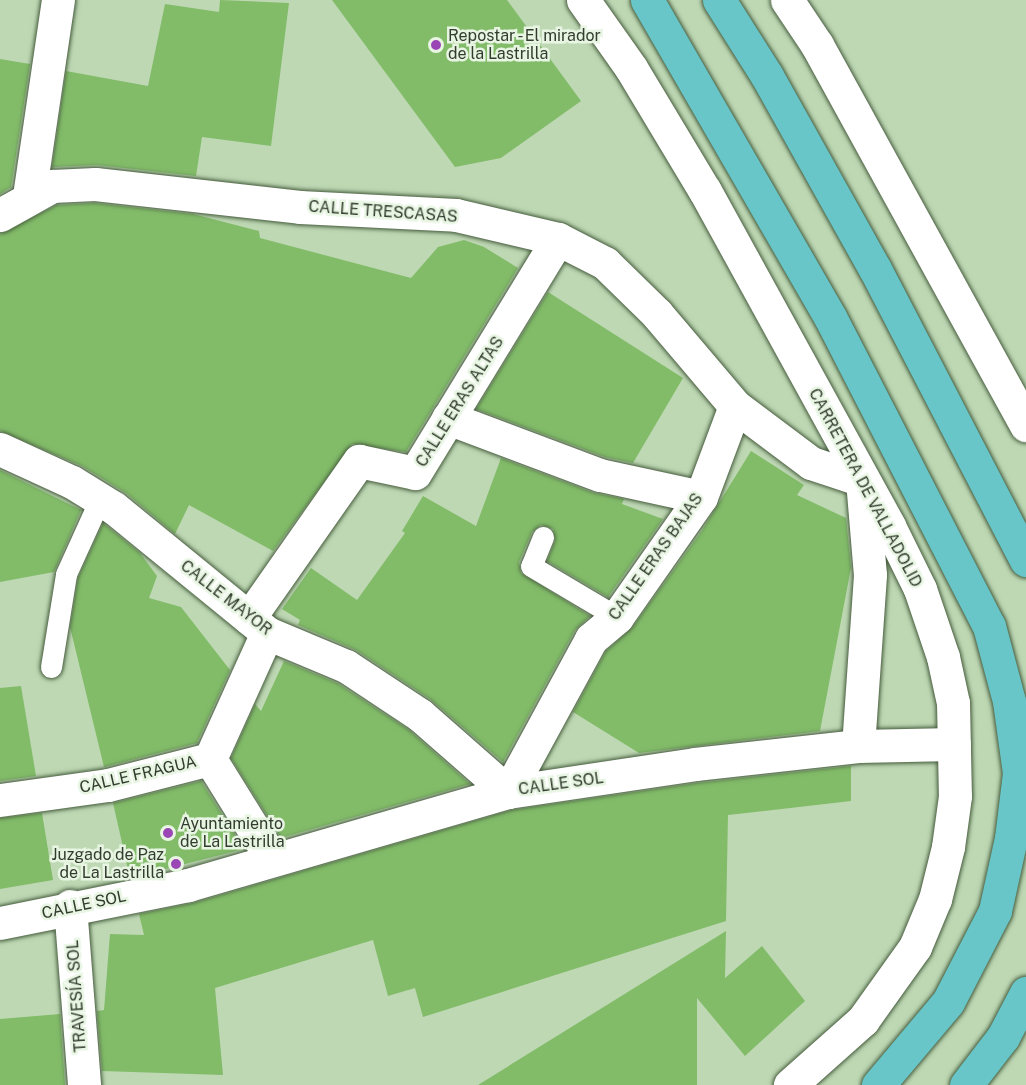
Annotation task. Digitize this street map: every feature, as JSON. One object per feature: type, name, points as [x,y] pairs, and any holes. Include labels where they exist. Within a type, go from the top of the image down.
[{"type":"highway","points":[[647,0],[836,328],[988,626],[1009,701],[1019,773],[1011,838],[995,911],[948,1002],[878,1085]]},
{"type":"highway","points":[[719,0],[767,76],[875,269],[1026,560]]},
{"type":"highway","points":[[966,1085],[1003,1036],[1026,993]]},
{"type":"street","points":[[29,196],[58,0]]},
{"type":"street","name":"CARRETERA DE VALLADOLID","points":[[583,0],[631,68],[705,190],[920,589],[943,657],[952,703],[956,796],[948,847],[935,899],[915,947],[863,1020],[790,1085]]},
{"type":"street","points":[[787,0],[817,45],[1026,425]]},
{"type":"street","name":"CALLE TRESCASAS","points":[[0,215],[29,196],[52,186],[95,184],[300,207],[456,215],[558,239],[605,263],[638,292],[735,406],[811,463],[862,480]]},
{"type":"street","name":"CALLE ERAS ALTAS","points":[[258,625],[359,461],[414,473],[558,239]]},
{"type":"street","name":"CALLE ERAS BAJAS","points":[[508,792],[591,639],[617,617],[701,497],[735,406]]},
{"type":"street","points":[[448,418],[600,475],[701,497]]},
{"type":"street","name":"CALLE MAYOR","points":[[0,449],[100,499],[258,625],[346,666],[420,715],[508,792]]},
{"type":"street","points":[[858,746],[870,575],[862,480]]},
{"type":"street","name":"CALLE FRAGUA","points":[[0,800],[108,785],[210,759],[258,625]]},
{"type":"street","name":"CALLE SOL","points":[[0,923],[70,906],[188,885],[508,792],[695,764],[858,746],[954,744]]},
{"type":"street","points":[[210,759],[272,860]]},
{"type":"street","name":"TRAVESÍA SOL","points":[[70,906],[84,1085]]},
{"type":"lane","points":[[51,667],[66,574],[100,499]]},
{"type":"lane","points":[[543,537],[531,566],[617,617]]},
{"type":"building","points":[[220,0],[289,3],[271,146],[202,137],[196,176],[97,165],[52,167],[66,71],[148,86],[165,4],[219,12]]},
{"type":"building","points":[[332,0],[507,0],[581,101],[501,158],[455,167]]},
{"type":"building","points":[[0,59],[30,64],[11,187],[0,194]]},
{"type":"building","points":[[94,203],[193,214],[259,231],[260,238],[411,278],[438,247],[464,240],[484,247],[518,268],[406,452],[352,444],[273,551],[189,505],[175,534],[126,493],[82,466],[0,431],[0,234],[57,205]]},
{"type":"building","points":[[548,292],[683,378],[633,463],[605,457],[476,409]]},
{"type":"building","points":[[751,451],[804,485],[797,495],[846,518],[851,568],[820,731],[639,753],[573,712],[606,651],[632,628],[701,532]]},
{"type":"building","points":[[501,458],[594,493],[624,499],[622,504],[663,519],[608,597],[547,561],[555,541],[553,529],[541,525],[532,532],[519,562],[521,573],[590,616],[575,630],[503,762],[430,699],[356,650],[298,625],[300,620],[282,609],[311,568],[357,600],[405,533],[402,531],[423,496],[476,526]]},
{"type":"building","points":[[0,470],[81,510],[54,572],[0,582]]},
{"type":"building","points":[[103,523],[140,553],[157,576],[149,598],[181,607],[230,670],[197,743],[104,767],[70,627],[78,578]]},
{"type":"building","points":[[284,661],[337,683],[409,730],[470,784],[281,838],[231,758],[255,704],[261,711]]},
{"type":"building","points":[[21,686],[36,776],[0,781],[0,688]]},
{"type":"building","points":[[851,766],[851,801],[728,815],[726,921],[423,1017],[415,988],[388,996],[373,940],[215,988],[223,1075],[102,1071],[97,1011],[104,1010],[110,934],[144,935],[139,914],[193,903],[512,810],[697,783]]},
{"type":"building","name":"Ayuntamiento de La Lastrilla","points":[[201,781],[244,849],[130,878],[113,803]]},
{"type":"building","points":[[42,813],[53,880],[0,889],[0,818]]},
{"type":"building","points":[[726,931],[725,978],[762,946],[805,1001],[745,1056],[697,998],[697,1085],[478,1085]]},
{"type":"building","points":[[60,1014],[65,1085],[0,1085],[0,1019]]},
{"type":"place","name":"Repostar - El mirador de la Lastrilla","points":[[436,45]]},
{"type":"place","name":"Ayuntamiento de La Lastrilla","points":[[168,833]]},
{"type":"place","name":"Juzgado de Paz de La Lastrilla","points":[[176,864]]}]
